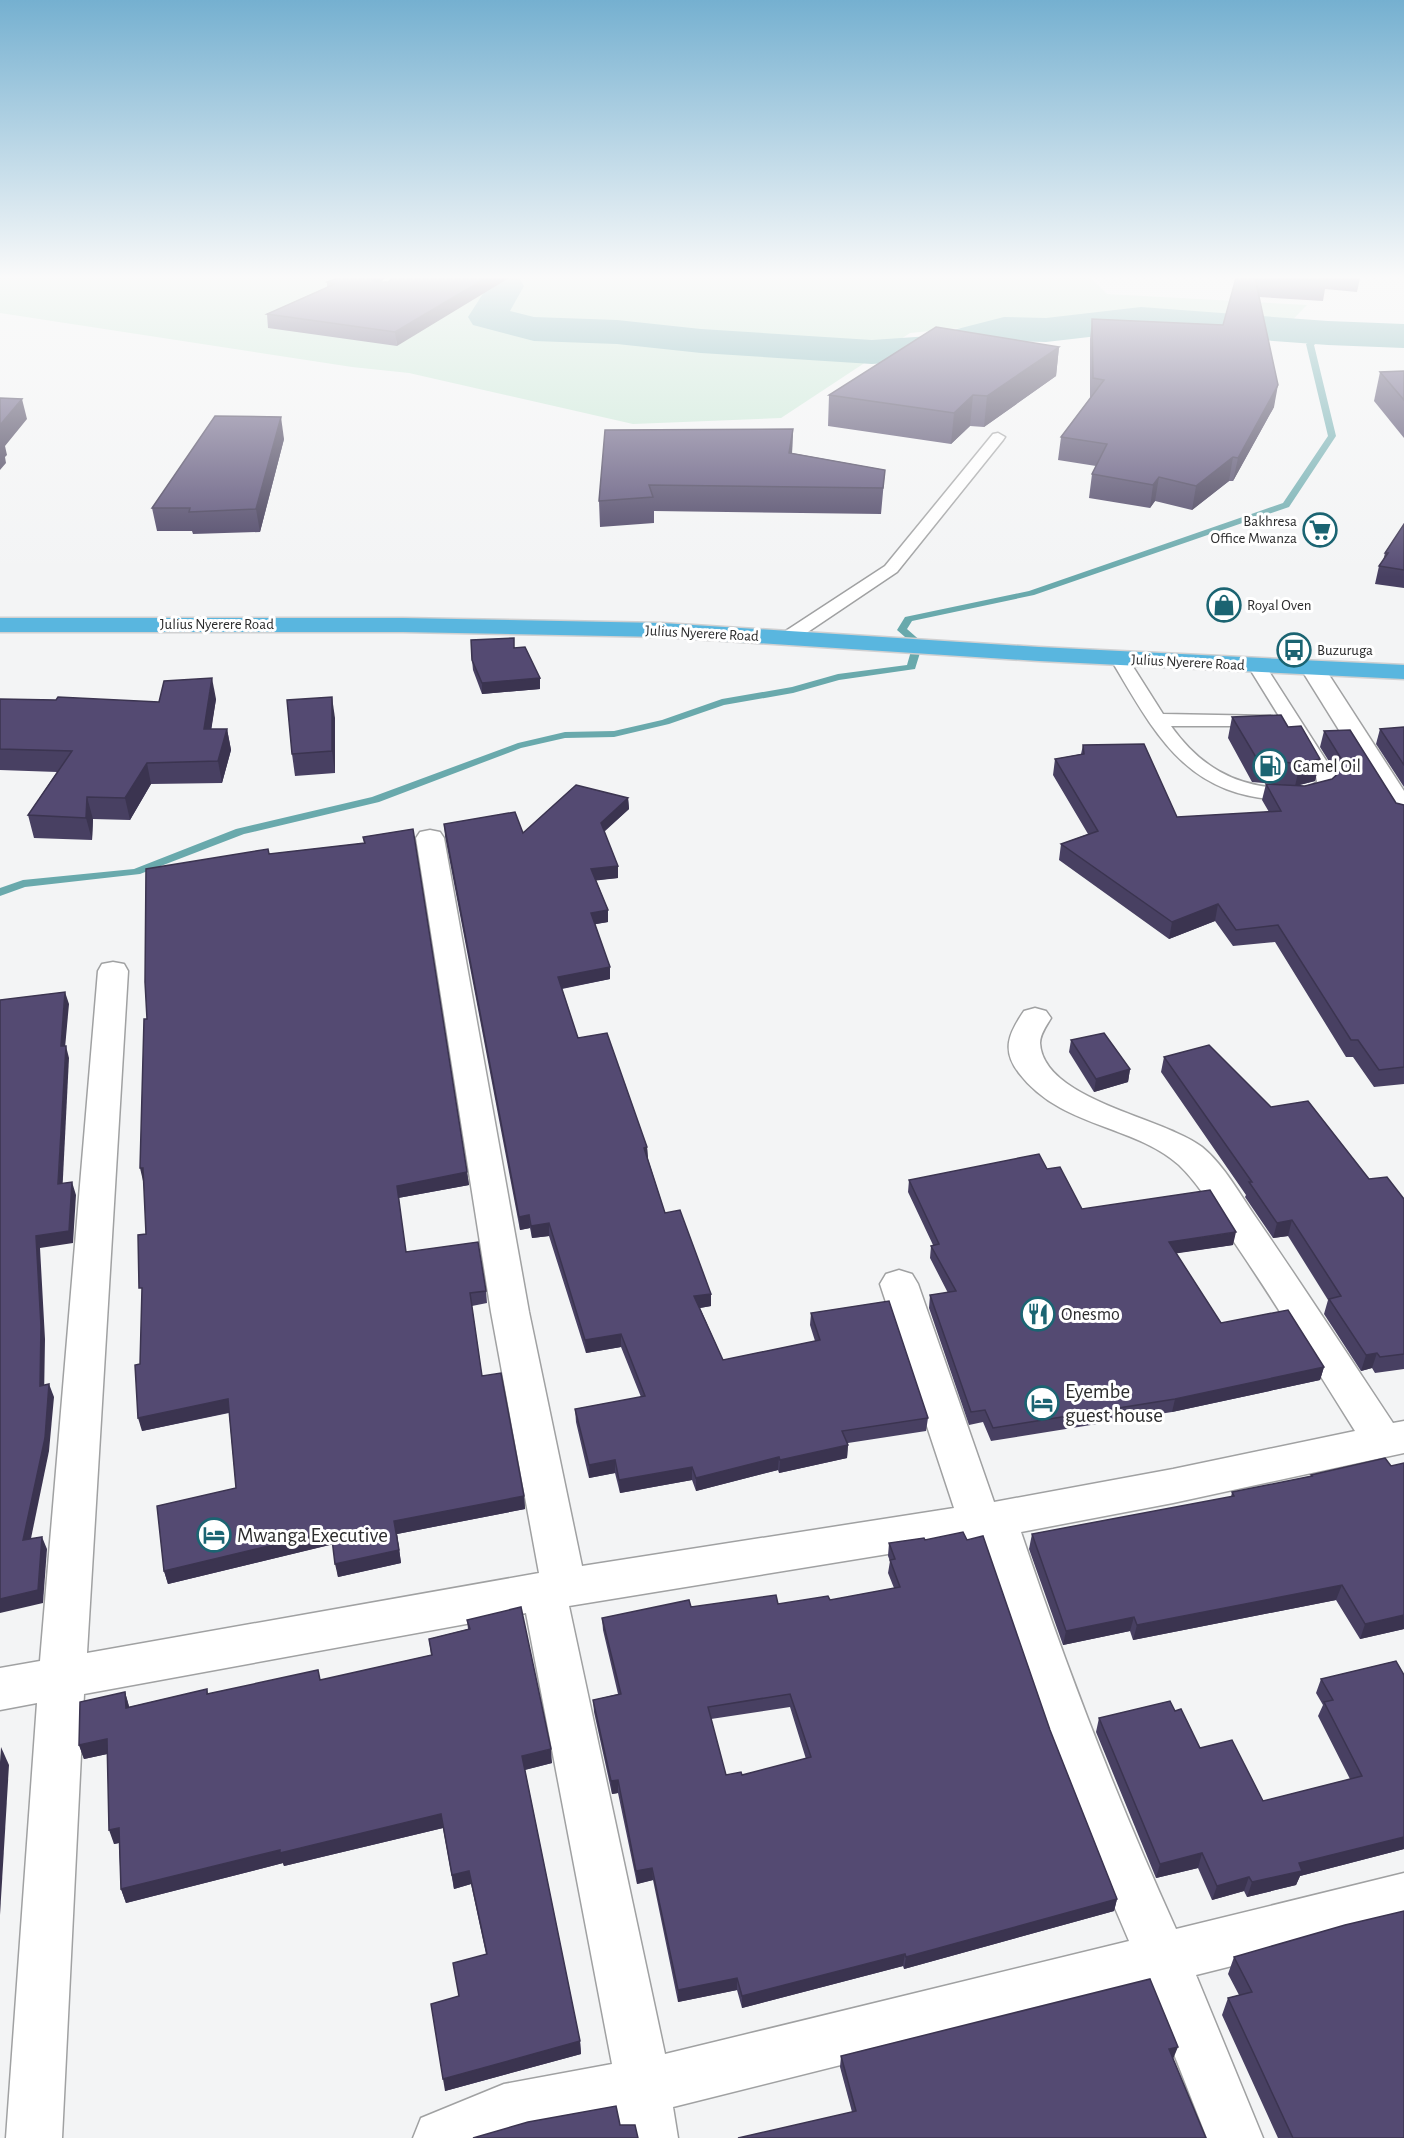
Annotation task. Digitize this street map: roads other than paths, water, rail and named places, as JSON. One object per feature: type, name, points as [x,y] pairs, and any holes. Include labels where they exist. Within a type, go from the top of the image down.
[{"type":"highway","name":"Julius Nyerere Road","points":[[0,625],[403,625],[662,630],[1039,654],[1404,672]]},
{"type":"street","points":[[1313,669],[1404,812]]},
{"type":"street","points":[[430,838],[554,1589],[634,2032],[646,2113]]},
{"type":"street","points":[[34,2138],[62,1678],[113,971]]},
{"type":"street","points":[[0,1689],[554,1589],[988,1521],[1173,1486],[1393,1439],[1217,1188],[1189,1155],[1160,1138],[1128,1127],[1068,1098],[1039,1080],[1027,1061],[1024,1041],[1035,1018]]},
{"type":"street","points":[[898,1284],[1121,1864],[1235,2138]]},
{"type":"street","points":[[441,2138],[504,2112],[646,2113],[1162,1959],[1404,1898]]},
{"type":"lane","points":[[787,638],[891,569],[998,437]]},
{"type":"lane","points":[[1119,658],[1157,720],[1191,761],[1216,781],[1254,793],[1311,793],[1324,789],[1328,783],[1326,776],[1257,666]]},
{"type":"lane","points":[[1157,720],[1291,720]]},
{"type":"waterway","points":[[0,892],[23,884],[136,872],[240,831],[375,800],[518,746],[565,735],[614,734],[665,722],[722,702],[793,690],[838,677],[911,667],[918,643],[902,630],[908,619],[1031,593],[1286,505],[1332,436],[1318,378]]},
{"type":"place","name":"Bakhresa Office Mwanza","points":[[1320,530]]},
{"type":"place","name":"Royal Oven","points":[[1224,605]]},
{"type":"place","name":"Buzuruga","points":[[1294,650]]},
{"type":"place","name":"Camel Oil","points":[[1270,766]]},
{"type":"place","name":"Onesmo","points":[[1038,1314]]},
{"type":"place","name":"Eyembe guest house","points":[[1042,1403]]},
{"type":"place","name":"Mwanga Executive","points":[[214,1535]]}]
